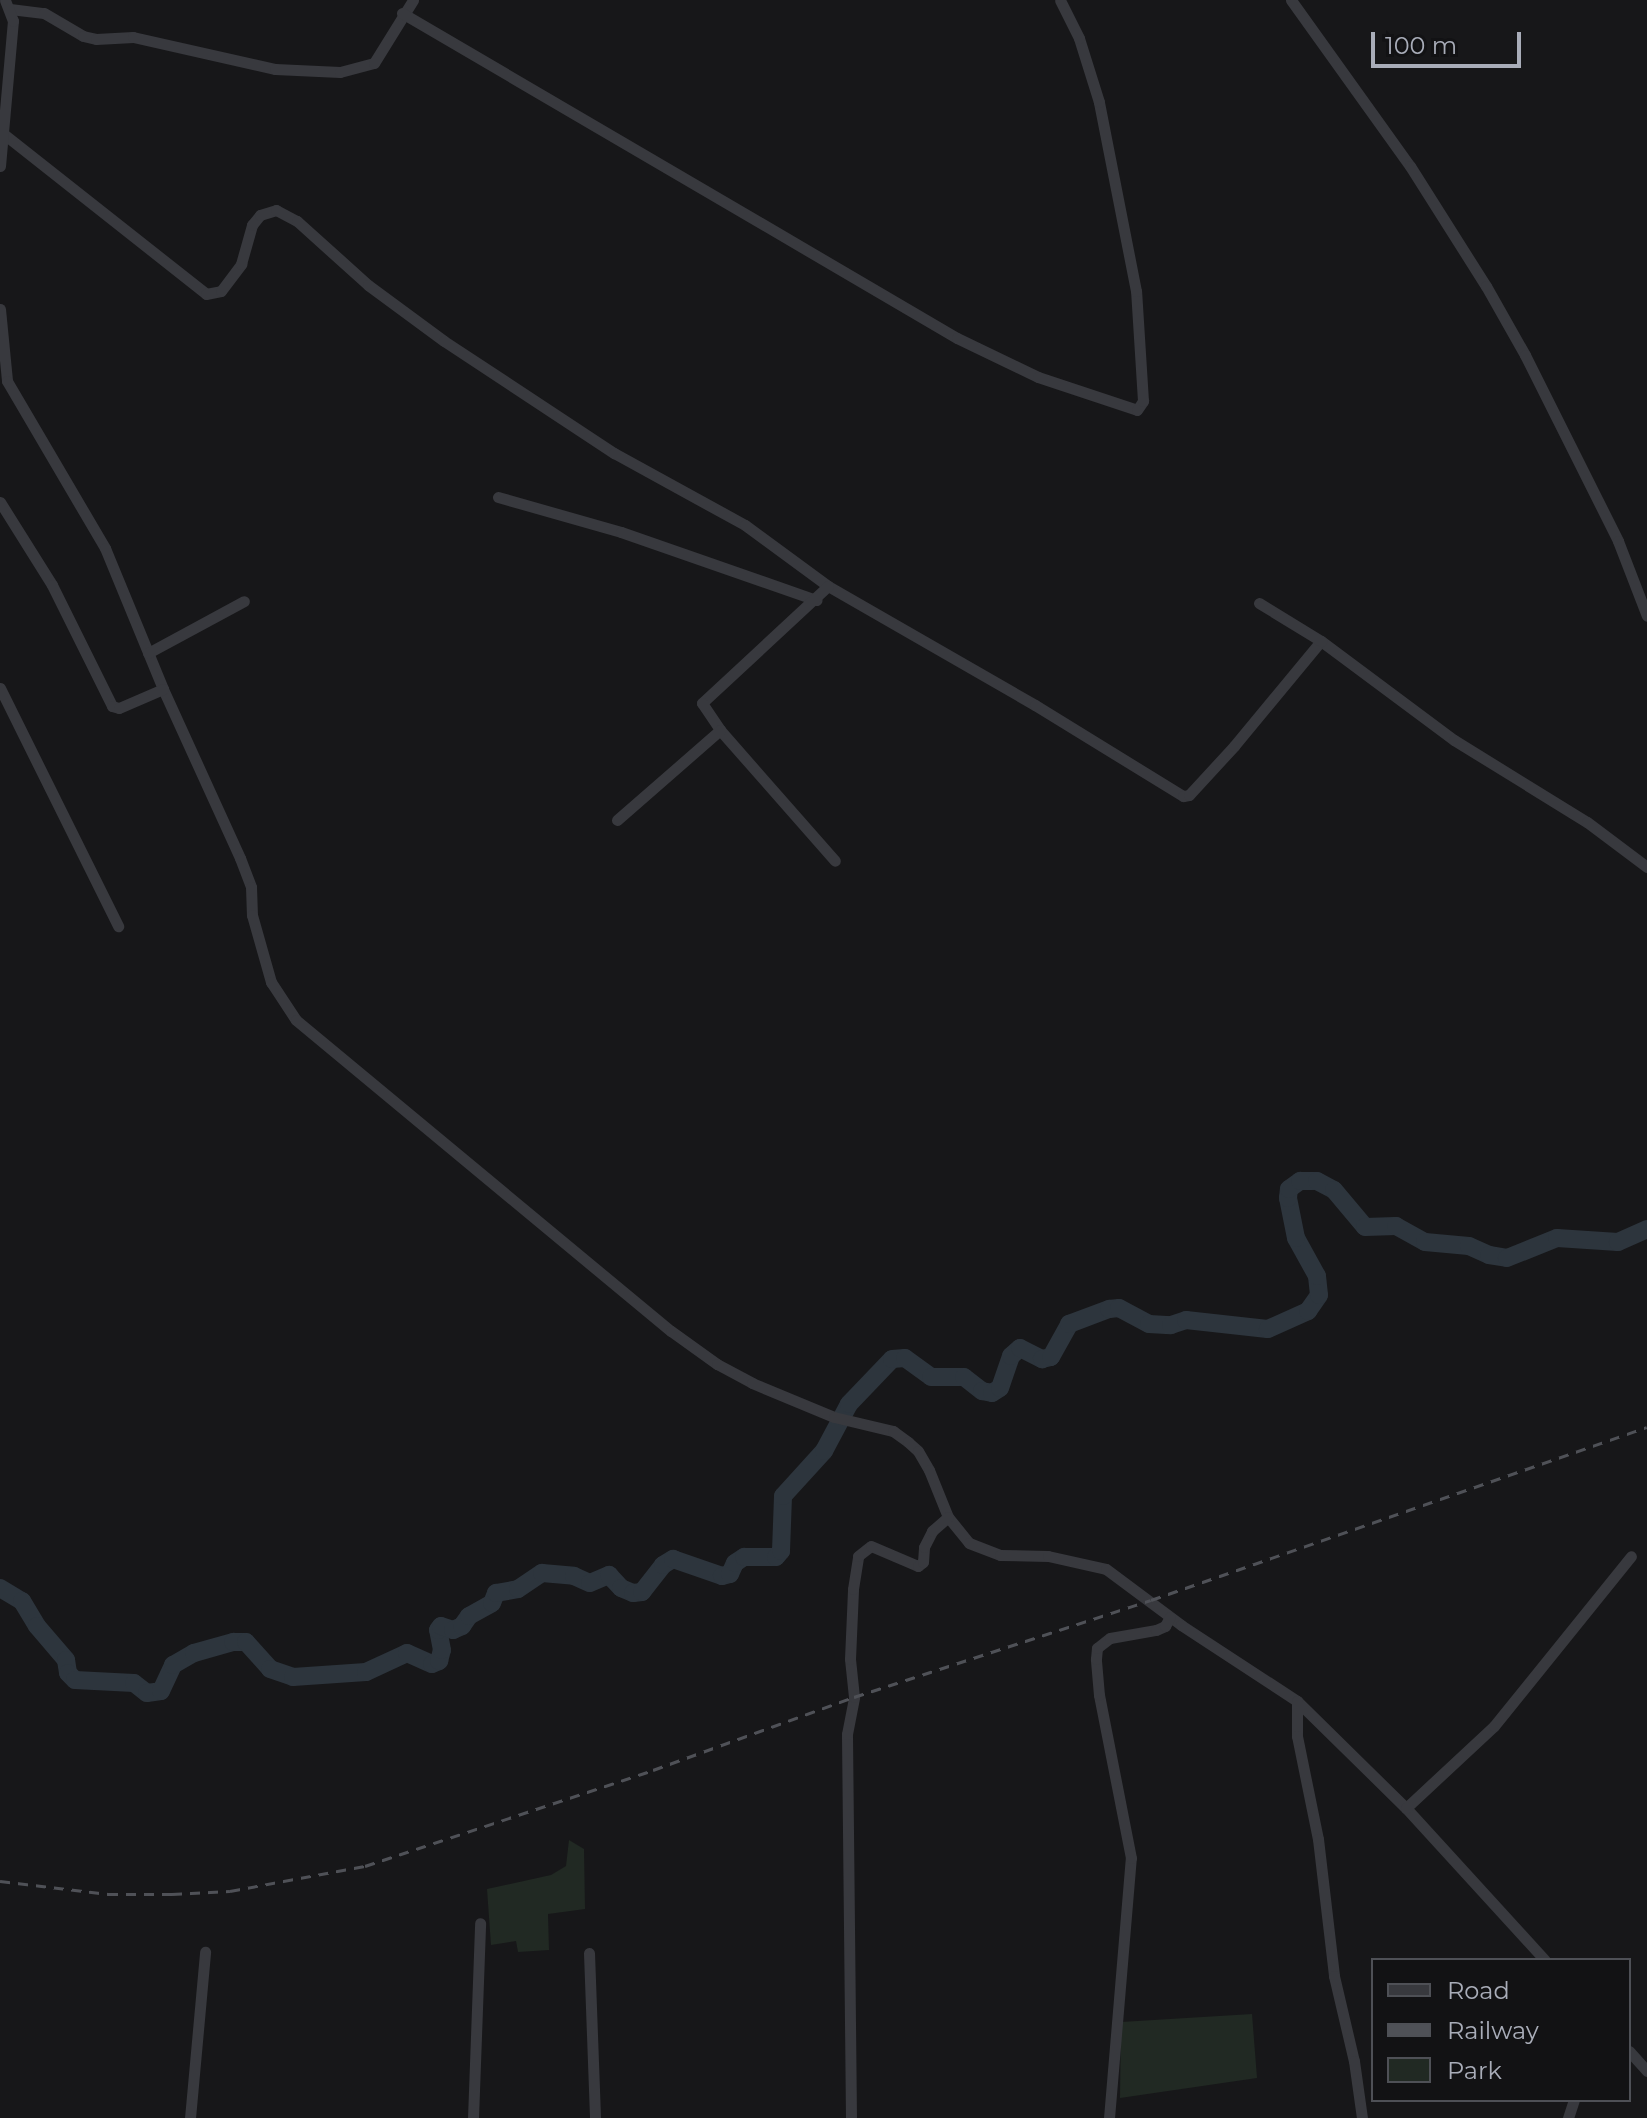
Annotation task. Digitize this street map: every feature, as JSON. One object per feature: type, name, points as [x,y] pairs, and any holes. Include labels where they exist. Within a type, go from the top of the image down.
[{"type":"street","points":[[7,4],[44,13],[83,36],[96,39],[144,38],[262,67],[340,72],[374,63],[402,13],[413,0]]},
{"type":"street","points":[[402,13],[957,338],[1038,377],[1137,410],[1143,401],[1136,291],[1099,102],[1079,38],[1060,0]]},
{"type":"street","points":[[1291,0],[1410,166],[1486,286],[1525,355],[1618,541],[1647,616]]},
{"type":"street","points":[[0,166],[13,21],[7,4]]},
{"type":"street","points":[[5,135],[206,294],[221,291],[241,264],[252,225],[260,215],[276,210],[297,221],[368,285],[444,341],[614,453],[745,525],[828,586],[1186,796],[1234,746],[1321,641]]},
{"type":"street","points":[[0,309],[7,381],[105,548],[163,689],[240,858],[251,887],[252,915],[264,962],[281,1002],[296,1020],[671,1331],[752,1383],[834,1417],[893,1431],[918,1451],[948,1517],[969,1543],[1000,1555],[1048,1556],[1106,1569],[1170,1617],[1297,1701],[1406,1808],[1543,1958]]},
{"type":"street","points":[[498,497],[621,532],[816,600]]},
{"type":"street","points":[[0,502],[52,585],[112,706],[119,708],[163,689]]},
{"type":"street","points":[[828,586],[816,600],[703,698],[703,708],[835,861]]},
{"type":"street","points":[[148,653],[244,601]]},
{"type":"street","points":[[1259,603],[1321,641],[1454,740],[1587,822],[1647,867]]},
{"type":"street","points":[[0,688],[118,926]]},
{"type":"street","points":[[617,820],[720,730]]},
{"type":"street","points":[[851,2118],[847,1734],[854,1697],[850,1659],[853,1589],[858,1556],[871,1546],[918,1566],[923,1562],[924,1547],[932,1531],[948,1517]]},
{"type":"street","points":[[1406,1808],[1494,1726],[1631,1556]]},
{"type":"street","points":[[1109,2118],[1131,1858],[1099,1695],[1097,1648],[1110,1638],[1156,1630],[1165,1626],[1170,1617]]},
{"type":"street","points":[[1297,1701],[1297,1736],[1318,1839],[1334,1976],[1354,2061],[1362,2118]]},
{"type":"street","points":[[473,2118],[480,1923]]},
{"type":"street","points":[[190,2118],[205,1952]]},
{"type":"street","points":[[589,1953],[595,2118]]},
{"type":"street","points":[[1631,2053],[1647,2071]]},
{"type":"green space","points":[[569,1840],[584,1849],[585,1909],[548,1914],[549,1950],[518,1952],[516,1941],[491,1945],[487,1889],[551,1875],[566,1866]]},
{"type":"green space","points":[[1252,2014],[1257,2078],[1120,2098],[1121,2022]]},
{"type":"waterway","points":[[0,1588],[22,1601],[37,1626],[66,1660],[68,1673],[75,1680],[134,1683],[147,1693],[161,1691],[173,1665],[194,1653],[233,1642],[246,1642],[270,1669],[293,1677],[366,1672],[407,1653],[432,1664],[439,1661],[442,1650],[438,1630],[441,1626],[453,1630],[462,1626],[469,1616],[492,1603],[496,1593],[518,1589],[542,1573],[574,1576],[590,1583],[609,1575],[621,1588],[633,1593],[642,1592],[663,1565],[673,1559],[722,1576],[730,1574],[735,1563],[744,1557],[776,1557],[781,1551],[783,1496],[824,1451],[849,1404],[892,1359],[905,1358],[931,1377],[964,1377],[982,1391],[992,1393],[1000,1388],[1011,1356],[1020,1348],[1042,1359],[1051,1357],[1069,1324],[1109,1309],[1119,1308],[1149,1324],[1171,1325],[1186,1320],[1268,1329],[1308,1311],[1319,1295],[1317,1276],[1296,1238],[1288,1198],[1289,1189],[1300,1181],[1317,1181],[1334,1190],[1365,1227],[1396,1226],[1425,1242],[1469,1246],[1489,1255],[1507,1258],[1557,1238],[1618,1242],[1647,1229]]},
{"type":"railway","points":[[0,1881],[108,1894],[172,1894],[230,1891],[365,1866],[653,1770],[854,1697],[1151,1600],[1647,1427]]}]
